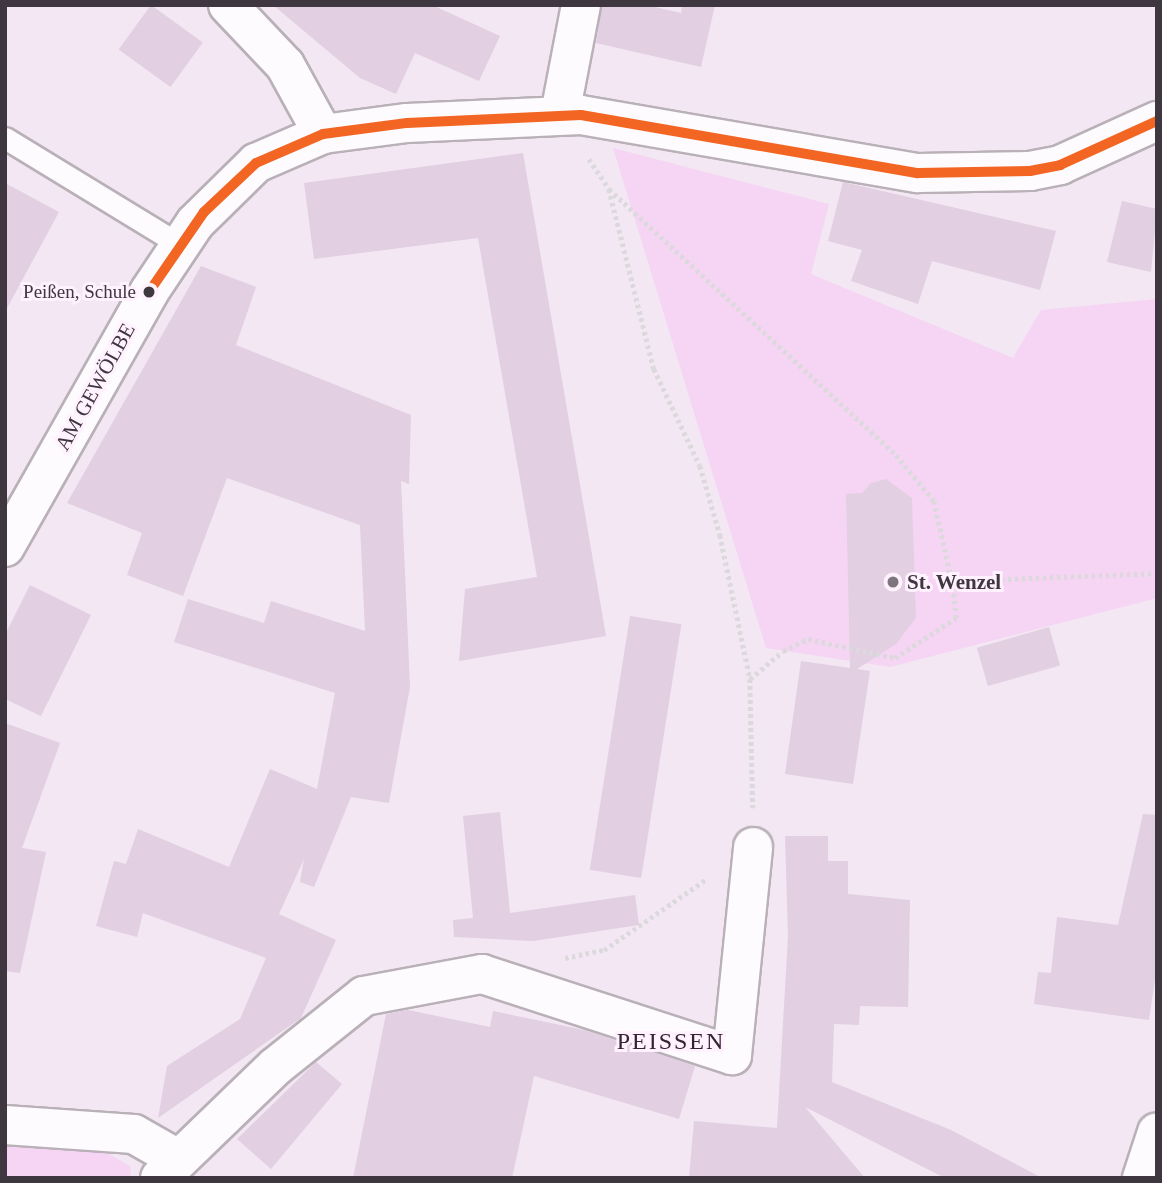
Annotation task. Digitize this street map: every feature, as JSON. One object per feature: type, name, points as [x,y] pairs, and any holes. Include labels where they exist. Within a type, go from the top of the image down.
[{"type":"street","points":[[228,5],[285,65],[323,134]]},
{"type":"street","points":[[560,114],[581,5]]},
{"type":"street","name":"AM GEWÖLBE","points":[[5,547],[180,244],[256,163],[323,134],[560,114],[742,139],[918,173],[1030,171],[1060,165],[1157,121]]},
{"type":"street","points":[[5,1125],[134,1134],[168,1168],[364,996],[482,974],[732,1055],[753,846]]},
{"type":"street","points":[[1142,1178],[1157,1132]]},
{"type":"lane","points":[[5,138],[180,244]]},
{"type":"path","points":[[560,114],[609,189],[897,454],[934,501],[952,581],[956,618],[895,658],[808,639],[783,651],[750,679]]},
{"type":"path","points":[[550,961],[604,950],[753,846],[750,679],[710,500],[700,466],[654,369],[609,189]]},
{"type":"path","points":[[952,581],[1157,573]]},
{"type":"shaded area","points":[[613,148],[829,204],[811,274],[1013,358],[1041,310],[1157,299],[1157,598],[890,667],[766,648]]},
{"type":"shaded area","points":[[5,1144],[96,1147],[130,1166],[131,1178],[5,1178]]},
{"type":"building","points":[[151,5],[203,43],[170,87],[119,49]]},
{"type":"building","points":[[273,5],[432,5],[500,36],[479,81],[415,53],[396,94],[360,78]]},
{"type":"building","points":[[602,5],[646,5],[681,13],[682,5],[715,5],[701,67],[596,43]]},
{"type":"building","points":[[523,153],[606,636],[459,661],[465,589],[537,577],[478,238],[314,259],[304,183]]},
{"type":"building","points":[[843,182],[1056,231],[1040,290],[932,261],[918,304],[851,281],[862,250],[828,241]]},
{"type":"building","points":[[5,183],[59,212],[5,312]]},
{"type":"building","points":[[1122,201],[1157,209],[1151,272],[1107,262]]},
{"type":"building","points":[[201,266],[256,287],[236,345],[411,415],[409,484],[401,481],[410,687],[389,803],[351,797],[314,887],[300,882],[304,859],[279,914],[336,940],[301,1018],[158,1118],[167,1066],[240,1019],[266,958],[143,913],[137,937],[96,926],[114,861],[126,864],[138,829],[229,867],[270,769],[317,789],[335,693],[174,642],[188,599],[264,623],[271,601],[365,631],[360,525],[227,478],[183,596],[127,575],[142,533],[67,503]]},
{"type":"building","points":[[886,479],[912,498],[916,618],[896,644],[857,669],[870,671],[853,784],[785,774],[801,661],[850,668],[846,494],[862,493],[871,483]]},
{"type":"building","points":[[30,585],[91,615],[41,716],[5,699],[5,635]]},
{"type":"building","points":[[630,616],[681,624],[641,878],[590,870]]},
{"type":"building","points":[[1049,627],[1060,665],[988,686],[977,648]]},
{"type":"building","points":[[5,723],[60,743],[22,848],[46,852],[20,973],[5,971]]},
{"type":"building","points":[[500,812],[510,913],[635,895],[639,925],[533,941],[454,937],[453,920],[473,918],[463,816]]},
{"type":"building","points":[[1143,814],[1157,815],[1157,966],[1149,1020],[1034,1004],[1038,972],[1051,973],[1057,917],[1118,925]]},
{"type":"building","points":[[785,836],[828,836],[828,861],[848,861],[848,894],[910,900],[908,1007],[860,1006],[859,1025],[834,1024],[832,1082],[951,1130],[1042,1178],[945,1178],[805,1107],[865,1178],[689,1178],[694,1121],[777,1128],[788,936]]},
{"type":"building","points":[[408,1010],[490,1027],[493,1011],[584,1030],[695,1066],[679,1119],[534,1076],[512,1178],[353,1178],[386,1014]]},
{"type":"building","points":[[316,1062],[342,1084],[271,1169],[237,1139]]},
{"type":"transit line","points":[[149,292],[204,212],[256,163],[323,134],[407,123],[581,115],[918,173],[1030,171],[1060,165],[1157,121]]},
{"type":"place","name":"Peißen, Schule","points":[[149,292]]},
{"type":"place","name":"St. Wenzel","points":[[893,582]]},
{"type":"district","name":"PEISSEN","points":[[671,1042]]}]
